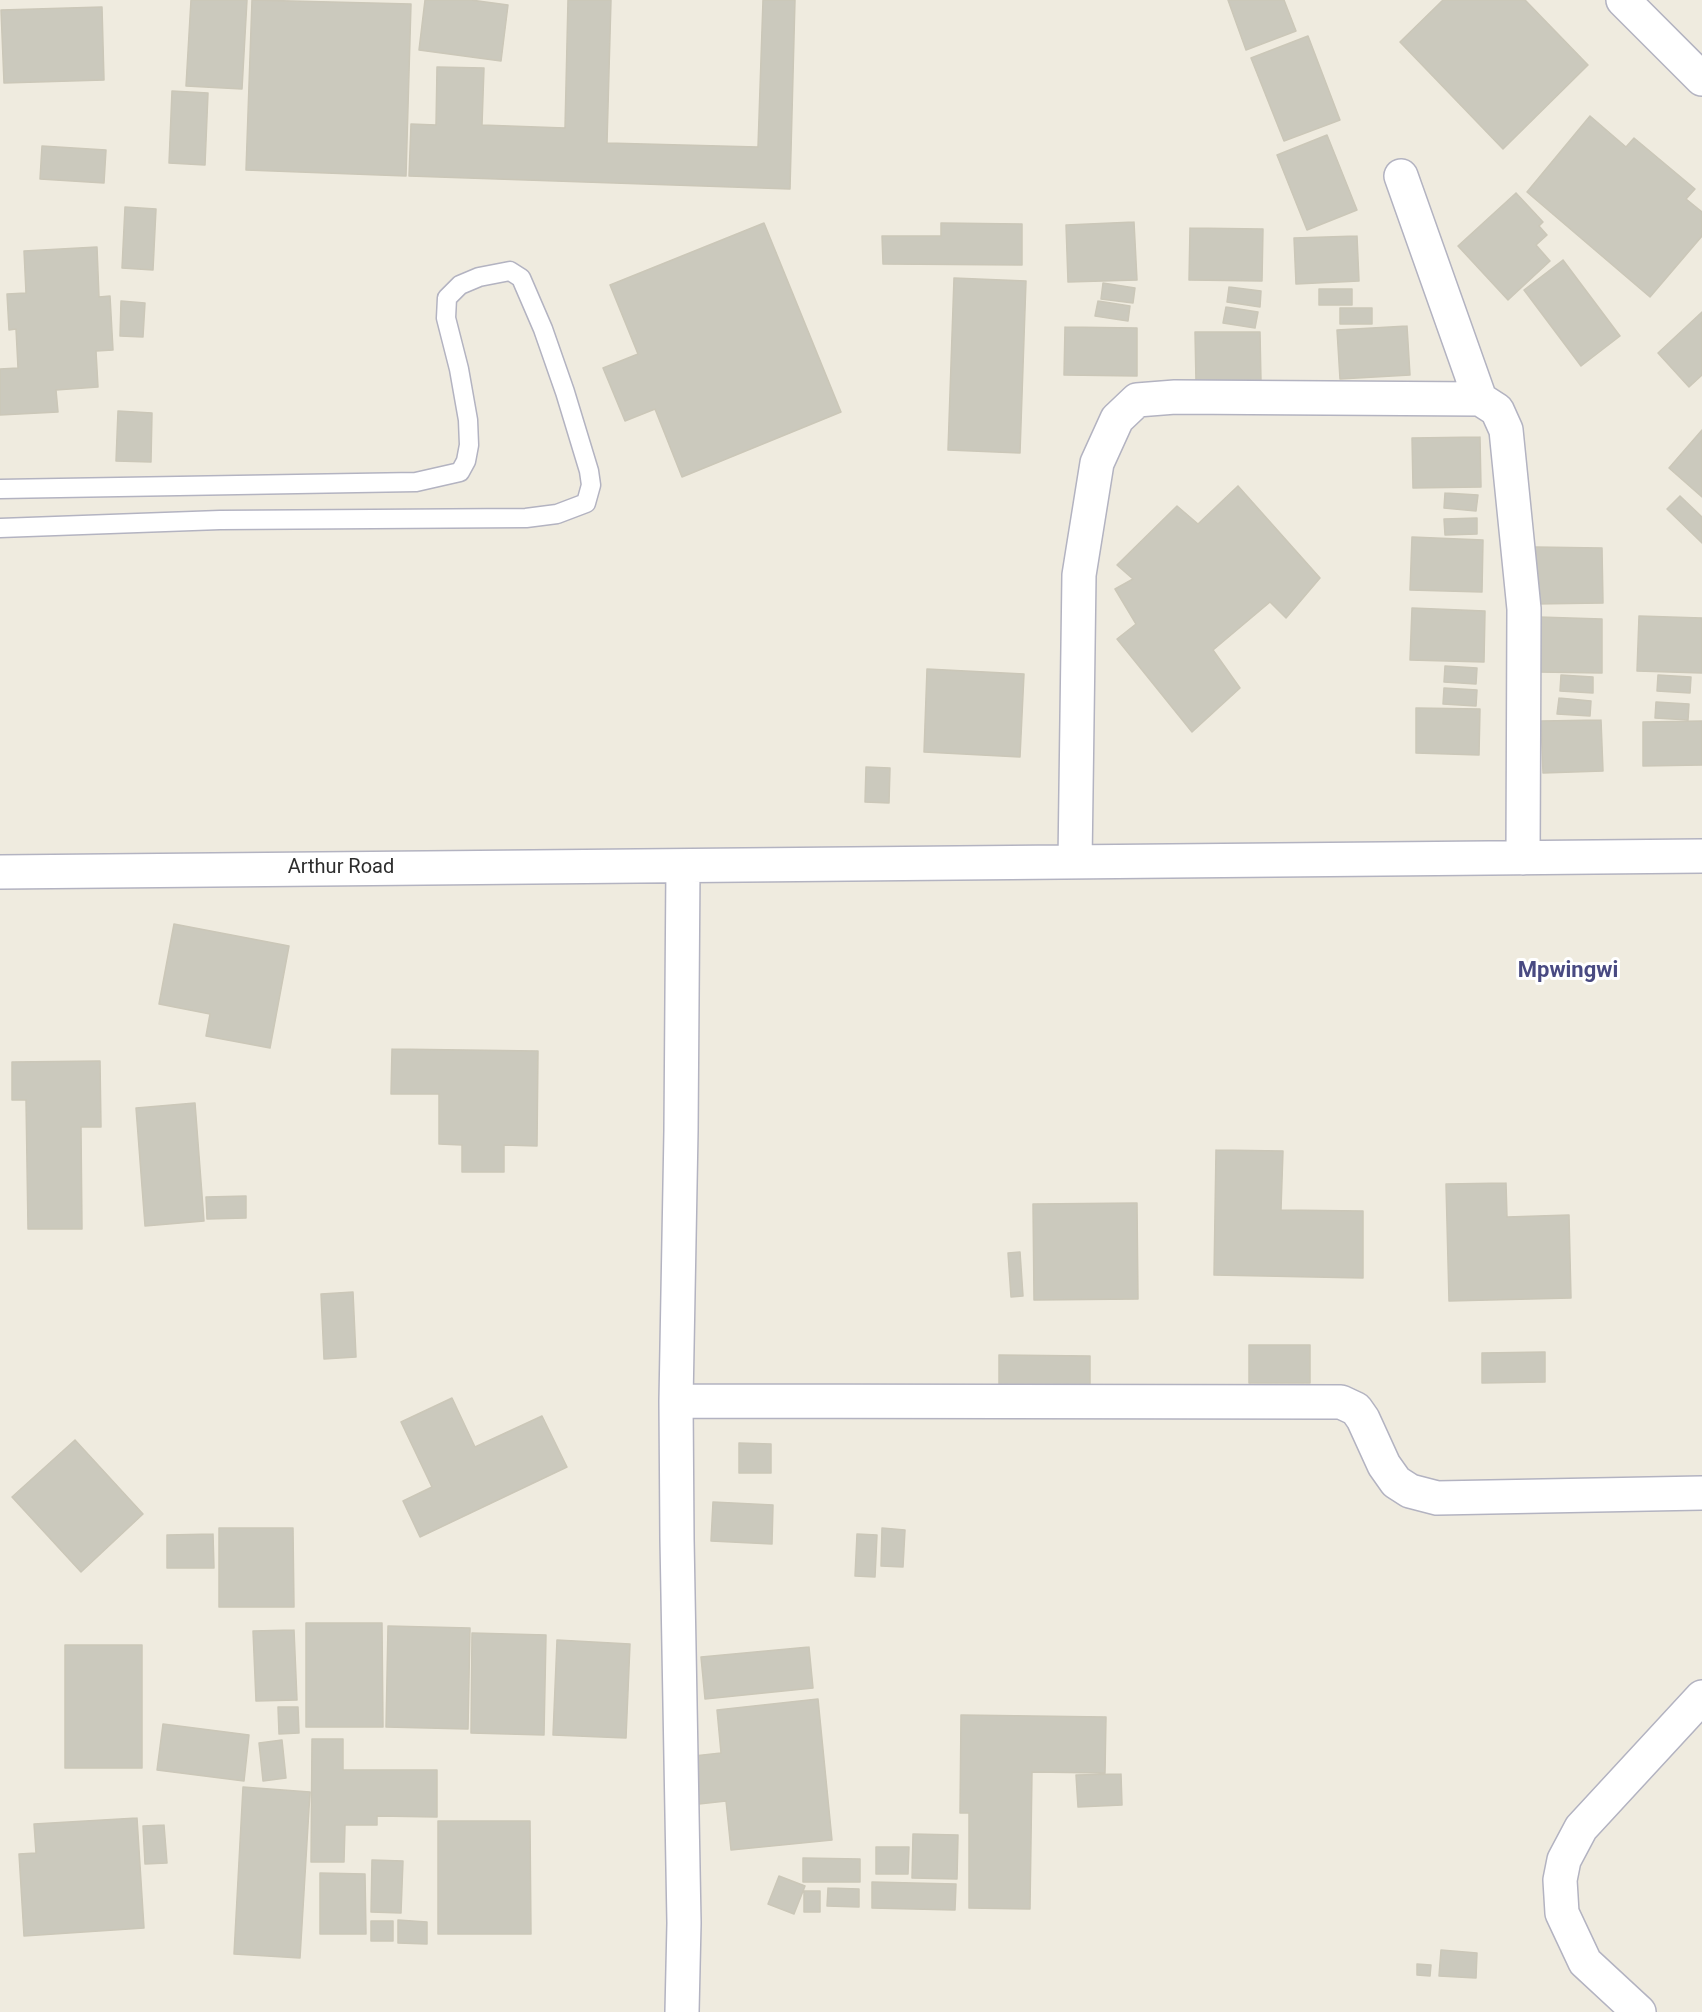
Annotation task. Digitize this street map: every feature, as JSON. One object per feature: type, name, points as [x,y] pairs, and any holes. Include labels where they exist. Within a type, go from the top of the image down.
[{"type":"street","points":[[1623,0],[1702,79]]},
{"type":"street","points":[[1401,176],[1480,399]]},
{"type":"street","points":[[1075,862],[1079,575],[1098,463],[1117,419],[1137,400],[1175,397],[1480,399],[1497,410],[1506,430],[1524,609],[1523,858]]},
{"type":"street","name":"Arthur Road","points":[[0,872],[1702,856]]},
{"type":"street","points":[[682,2012],[684,1923],[676,1401],[683,866]]},
{"type":"street","points":[[676,1401],[1341,1402],[1356,1408],[1384,1465],[1396,1482],[1410,1491],[1437,1498],[1702,1493]]},
{"type":"street","points":[[1639,2012],[1585,1962],[1562,1913],[1560,1880],[1563,1860],[1581,1828],[1702,1697]]},
{"type":"lane","points":[[0,489],[416,482],[459,472],[466,461],[468,420],[459,369],[446,318],[447,298],[460,285],[479,277],[510,271],[521,278],[543,329],[576,425],[591,485],[586,503],[557,514],[526,518],[220,520],[0,528]]},
{"type":"building","points":[[191,0],[247,0],[242,89],[186,86]]},
{"type":"building","points":[[252,0],[411,4],[406,176],[246,170]]},
{"type":"building","points":[[425,0],[471,0],[508,5],[501,61],[419,50]]},
{"type":"building","points":[[568,0],[611,0],[607,143],[758,147],[763,0],[795,0],[790,189],[409,176],[411,124],[436,125],[437,67],[484,68],[482,125],[565,128]]},
{"type":"building","points":[[1228,0],[1284,0],[1296,31],[1246,50]]},
{"type":"building","points":[[1443,0],[1525,0],[1588,65],[1503,149],[1400,42]]},
{"type":"building","points":[[102,7],[104,80],[4,83],[1,10]]},
{"type":"building","points":[[1308,36],[1340,120],[1284,141],[1251,58]]},
{"type":"building","points":[[172,91],[208,93],[205,165],[169,163]]},
{"type":"building","points":[[1590,116],[1626,147],[1634,138],[1695,189],[1686,199],[1702,212],[1702,236],[1650,297],[1527,192]]},
{"type":"building","points":[[1327,135],[1357,210],[1307,230],[1277,155]]},
{"type":"building","points":[[42,146],[106,150],[104,183],[40,179]]},
{"type":"building","points":[[1516,193],[1543,222],[1539,226],[1547,235],[1536,245],[1550,261],[1508,300],[1458,246]]},
{"type":"building","points":[[125,207],[156,209],[153,270],[122,268]]},
{"type":"building","points":[[1134,222],[1137,280],[1068,282],[1066,225]]},
{"type":"building","points":[[764,223],[841,412],[682,477],[655,409],[625,421],[603,368],[638,354],[610,285]]},
{"type":"building","points":[[941,223],[1022,224],[1022,265],[883,264],[882,236],[941,236]]},
{"type":"building","points":[[1190,228],[1263,229],[1262,281],[1189,280]]},
{"type":"building","points":[[1357,236],[1359,281],[1296,284],[1294,238]]},
{"type":"building","points":[[97,247],[99,297],[110,296],[113,350],[96,351],[98,387],[56,390],[58,412],[0,415],[0,369],[18,368],[16,329],[9,330],[7,294],[26,293],[24,251]]},
{"type":"building","points":[[1563,260],[1620,336],[1581,366],[1524,290]]},
{"type":"building","points":[[954,278],[1026,281],[1020,453],[948,450]]},
{"type":"building","points":[[1103,283],[1135,288],[1133,303],[1101,299]]},
{"type":"building","points":[[1229,287],[1261,291],[1260,307],[1227,302]]},
{"type":"building","points":[[1319,289],[1352,289],[1352,305],[1319,305]]},
{"type":"building","points":[[121,301],[145,303],[143,337],[120,336]]},
{"type":"building","points":[[1098,301],[1130,306],[1128,321],[1095,316]]},
{"type":"building","points":[[1226,307],[1258,312],[1255,328],[1223,323]]},
{"type":"building","points":[[1340,308],[1372,308],[1372,324],[1340,324]]},
{"type":"building","points":[[1702,312],[1702,375],[1689,387],[1658,353]]},
{"type":"building","points":[[1407,326],[1410,375],[1340,379],[1337,330]]},
{"type":"building","points":[[1065,327],[1137,328],[1137,376],[1064,375]]},
{"type":"building","points":[[1195,332],[1260,332],[1261,382],[1196,383]]},
{"type":"building","points":[[118,411],[152,413],[151,462],[116,461]]},
{"type":"building","points":[[1702,430],[1702,497],[1669,468]]},
{"type":"building","points":[[1480,437],[1481,487],[1413,488],[1412,438]]},
{"type":"building","points":[[1238,486],[1320,578],[1286,618],[1270,602],[1213,650],[1240,688],[1192,732],[1117,639],[1136,624],[1115,589],[1133,579],[1117,565],[1177,506],[1198,524]]},
{"type":"building","points":[[1445,493],[1478,495],[1476,511],[1444,508]]},
{"type":"building","points":[[1680,496],[1702,517],[1702,543],[1667,509]]},
{"type":"building","points":[[1477,518],[1477,534],[1445,535],[1444,519]]},
{"type":"building","points":[[1412,537],[1483,540],[1482,592],[1410,590]]},
{"type":"building","points":[[1535,547],[1602,548],[1603,603],[1535,604]]},
{"type":"building","points":[[1412,608],[1485,611],[1484,662],[1410,660]]},
{"type":"building","points":[[1639,616],[1702,618],[1702,673],[1637,671]]},
{"type":"building","points":[[1539,617],[1602,619],[1602,673],[1538,672]]},
{"type":"building","points":[[1445,666],[1477,668],[1476,684],[1444,682]]},
{"type":"building","points":[[927,669],[1024,674],[1020,757],[924,752]]},
{"type":"building","points":[[1561,675],[1593,677],[1593,693],[1560,691]]},
{"type":"building","points":[[1658,675],[1691,677],[1690,693],[1657,691]]},
{"type":"building","points":[[1444,688],[1477,690],[1476,706],[1443,704]]},
{"type":"building","points":[[1559,698],[1591,701],[1590,716],[1557,714]]},
{"type":"building","points":[[1656,702],[1689,704],[1688,720],[1655,718]]},
{"type":"building","points":[[1416,708],[1480,709],[1479,755],[1416,753]]},
{"type":"building","points":[[1601,720],[1603,771],[1543,773],[1541,721]]},
{"type":"building","points":[[1702,721],[1702,765],[1643,766],[1643,722]]},
{"type":"building","points":[[866,767],[890,768],[889,803],[865,802]]},
{"type":"building","points":[[174,924],[289,946],[270,1048],[206,1036],[210,1014],[159,1004]]},
{"type":"building","points":[[392,1049],[538,1051],[537,1146],[504,1145],[504,1172],[462,1172],[462,1145],[439,1144],[439,1094],[391,1094]]},
{"type":"building","points":[[100,1061],[101,1127],[81,1127],[82,1229],[28,1229],[26,1100],[12,1100],[12,1062]]},
{"type":"building","points":[[195,1103],[204,1221],[145,1226],[136,1108]]},
{"type":"building","points":[[1216,1150],[1283,1151],[1281,1210],[1363,1211],[1363,1278],[1214,1275]]},
{"type":"building","points":[[1506,1183],[1507,1217],[1569,1215],[1571,1298],[1449,1301],[1446,1184]]},
{"type":"building","points":[[246,1196],[246,1218],[207,1219],[206,1197]]},
{"type":"building","points":[[1137,1203],[1138,1299],[1034,1300],[1033,1204]]},
{"type":"building","points":[[1020,1252],[1023,1296],[1011,1297],[1008,1253]]},
{"type":"building","points":[[353,1292],[356,1357],[324,1359],[321,1294]]},
{"type":"building","points":[[1249,1345],[1310,1345],[1310,1383],[1249,1383]]},
{"type":"building","points":[[1545,1352],[1545,1382],[1482,1383],[1482,1353]]},
{"type":"building","points":[[999,1355],[1090,1356],[1090,1391],[999,1390]]},
{"type":"building","points":[[452,1398],[475,1447],[542,1416],[567,1467],[420,1537],[403,1501],[432,1487],[401,1422]]},
{"type":"building","points":[[75,1440],[143,1514],[81,1572],[12,1497]]},
{"type":"building","points":[[739,1443],[771,1444],[771,1473],[739,1473]]},
{"type":"building","points":[[713,1502],[773,1505],[772,1544],[711,1541]]},
{"type":"building","points":[[219,1528],[293,1528],[294,1607],[219,1607]]},
{"type":"building","points":[[882,1528],[905,1530],[903,1567],[881,1566]]},
{"type":"building","points":[[213,1534],[214,1568],[167,1568],[167,1535]]},
{"type":"building","points":[[857,1534],[877,1535],[875,1577],[855,1576]]},
{"type":"building","points":[[306,1623],[382,1623],[383,1727],[306,1727]]},
{"type":"building","points":[[388,1626],[470,1628],[468,1729],[386,1727]]},
{"type":"building","points":[[294,1630],[297,1700],[256,1701],[253,1631]]},
{"type":"building","points":[[472,1633],[546,1635],[544,1735],[471,1733]]},
{"type":"building","points":[[557,1640],[630,1644],[626,1738],[553,1735]]},
{"type":"building","points":[[65,1645],[142,1645],[142,1768],[65,1768]]},
{"type":"building","points":[[809,1647],[813,1688],[705,1699],[701,1657]]},
{"type":"building","points":[[818,1699],[832,1840],[731,1850],[726,1801],[699,1804],[694,1756],[721,1753],[717,1710]]},
{"type":"building","points":[[278,1707],[298,1707],[299,1733],[279,1734]]},
{"type":"building","points":[[961,1715],[1106,1717],[1105,1773],[1032,1772],[1030,1909],[969,1908],[969,1813],[960,1813]]},
{"type":"building","points":[[163,1724],[249,1735],[244,1781],[157,1770]]},
{"type":"building","points":[[312,1739],[343,1739],[343,1770],[437,1770],[437,1817],[377,1816],[377,1825],[345,1825],[344,1862],[311,1862]]},
{"type":"building","points":[[282,1740],[286,1778],[263,1781],[259,1743]]},
{"type":"building","points":[[1121,1774],[1122,1805],[1078,1807],[1076,1775]]},
{"type":"building","points":[[243,1787],[310,1792],[300,1958],[234,1954]]},
{"type":"building","points":[[137,1818],[144,1928],[24,1936],[19,1854],[36,1853],[34,1824]]},
{"type":"building","points":[[438,1821],[530,1821],[531,1934],[438,1934]]},
{"type":"building","points":[[164,1825],[167,1863],[145,1864],[143,1826]]},
{"type":"building","points":[[913,1834],[958,1835],[957,1879],[912,1878]]},
{"type":"building","points":[[876,1847],[909,1847],[908,1874],[876,1874]]},
{"type":"building","points":[[803,1858],[860,1859],[860,1882],[803,1882]]},
{"type":"building","points":[[372,1860],[403,1861],[401,1913],[371,1912]]},
{"type":"building","points":[[320,1873],[365,1874],[366,1934],[320,1934]]},
{"type":"building","points":[[779,1876],[805,1886],[794,1914],[768,1904]]},
{"type":"building","points":[[872,1882],[956,1884],[955,1910],[872,1908]]},
{"type":"building","points":[[828,1888],[859,1889],[859,1907],[827,1906]]},
{"type":"building","points":[[804,1891],[820,1891],[820,1912],[804,1912]]},
{"type":"building","points":[[398,1920],[427,1922],[427,1944],[398,1943]]},
{"type":"building","points":[[371,1921],[393,1921],[393,1941],[371,1941]]},
{"type":"building","points":[[1441,1950],[1477,1953],[1476,1978],[1439,1976]]},
{"type":"building","points":[[1417,1964],[1431,1965],[1430,1976],[1417,1975]]},
{"type":"district","name":"Mpwingwi","points":[[1568,971]]}]
